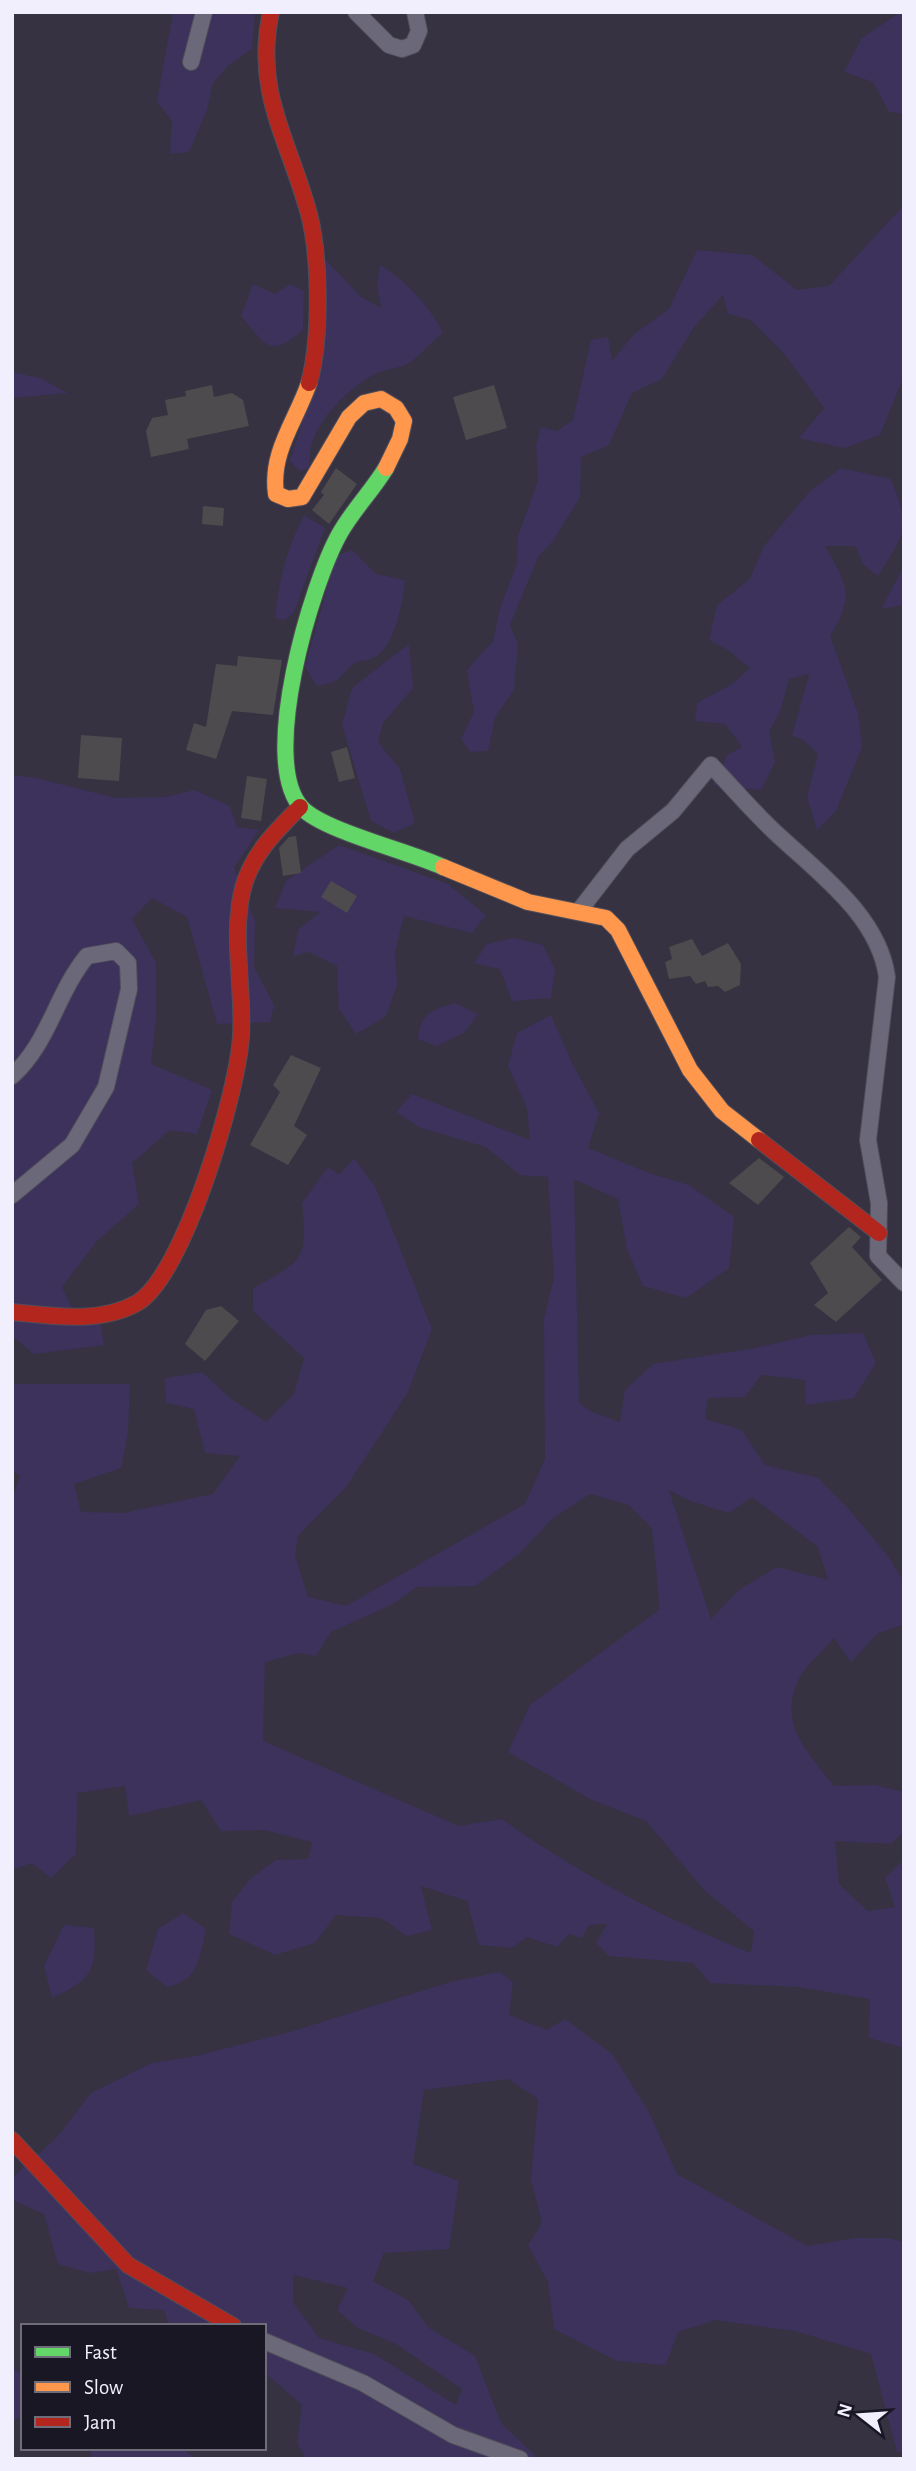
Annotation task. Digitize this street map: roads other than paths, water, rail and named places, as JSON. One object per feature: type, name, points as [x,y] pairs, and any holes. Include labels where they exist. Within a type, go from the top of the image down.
[{"type":"street","points":[[191,62],[204,12]]},
{"type":"street","points":[[271,12],[267,24],[267,69],[272,108],[310,219],[317,355],[309,387],[275,462],[273,481],[276,494],[288,499],[302,496],[349,417],[364,403],[381,399],[396,408],[404,421],[396,453],[334,543],[313,594],[298,647],[289,691],[286,755],[290,785],[300,807],[322,820],[408,852],[498,892],[533,903],[606,918],[618,930],[685,1064],[705,1093],[722,1111],[879,1233]]},
{"type":"street","points":[[356,12],[389,45],[402,49],[413,45],[419,31],[415,12]]},
{"type":"street","points":[[579,911],[627,849],[673,811],[711,765],[853,909],[876,937],[885,958],[887,977],[868,1140],[879,1203],[878,1256],[904,1283]]},
{"type":"street","points":[[12,1312],[57,1316],[104,1314],[129,1306],[151,1292],[177,1255],[232,1094],[241,1040],[237,908],[246,872],[277,826],[300,807]]},
{"type":"street","points":[[12,1076],[31,1057],[46,1034],[60,997],[87,956],[116,951],[128,963],[129,989],[106,1087],[72,1145],[12,1195]]},
{"type":"street","points":[[12,2140],[128,2265],[230,2324]]},
{"type":"street","points":[[266,2342],[363,2383],[453,2435],[520,2459]]}]
